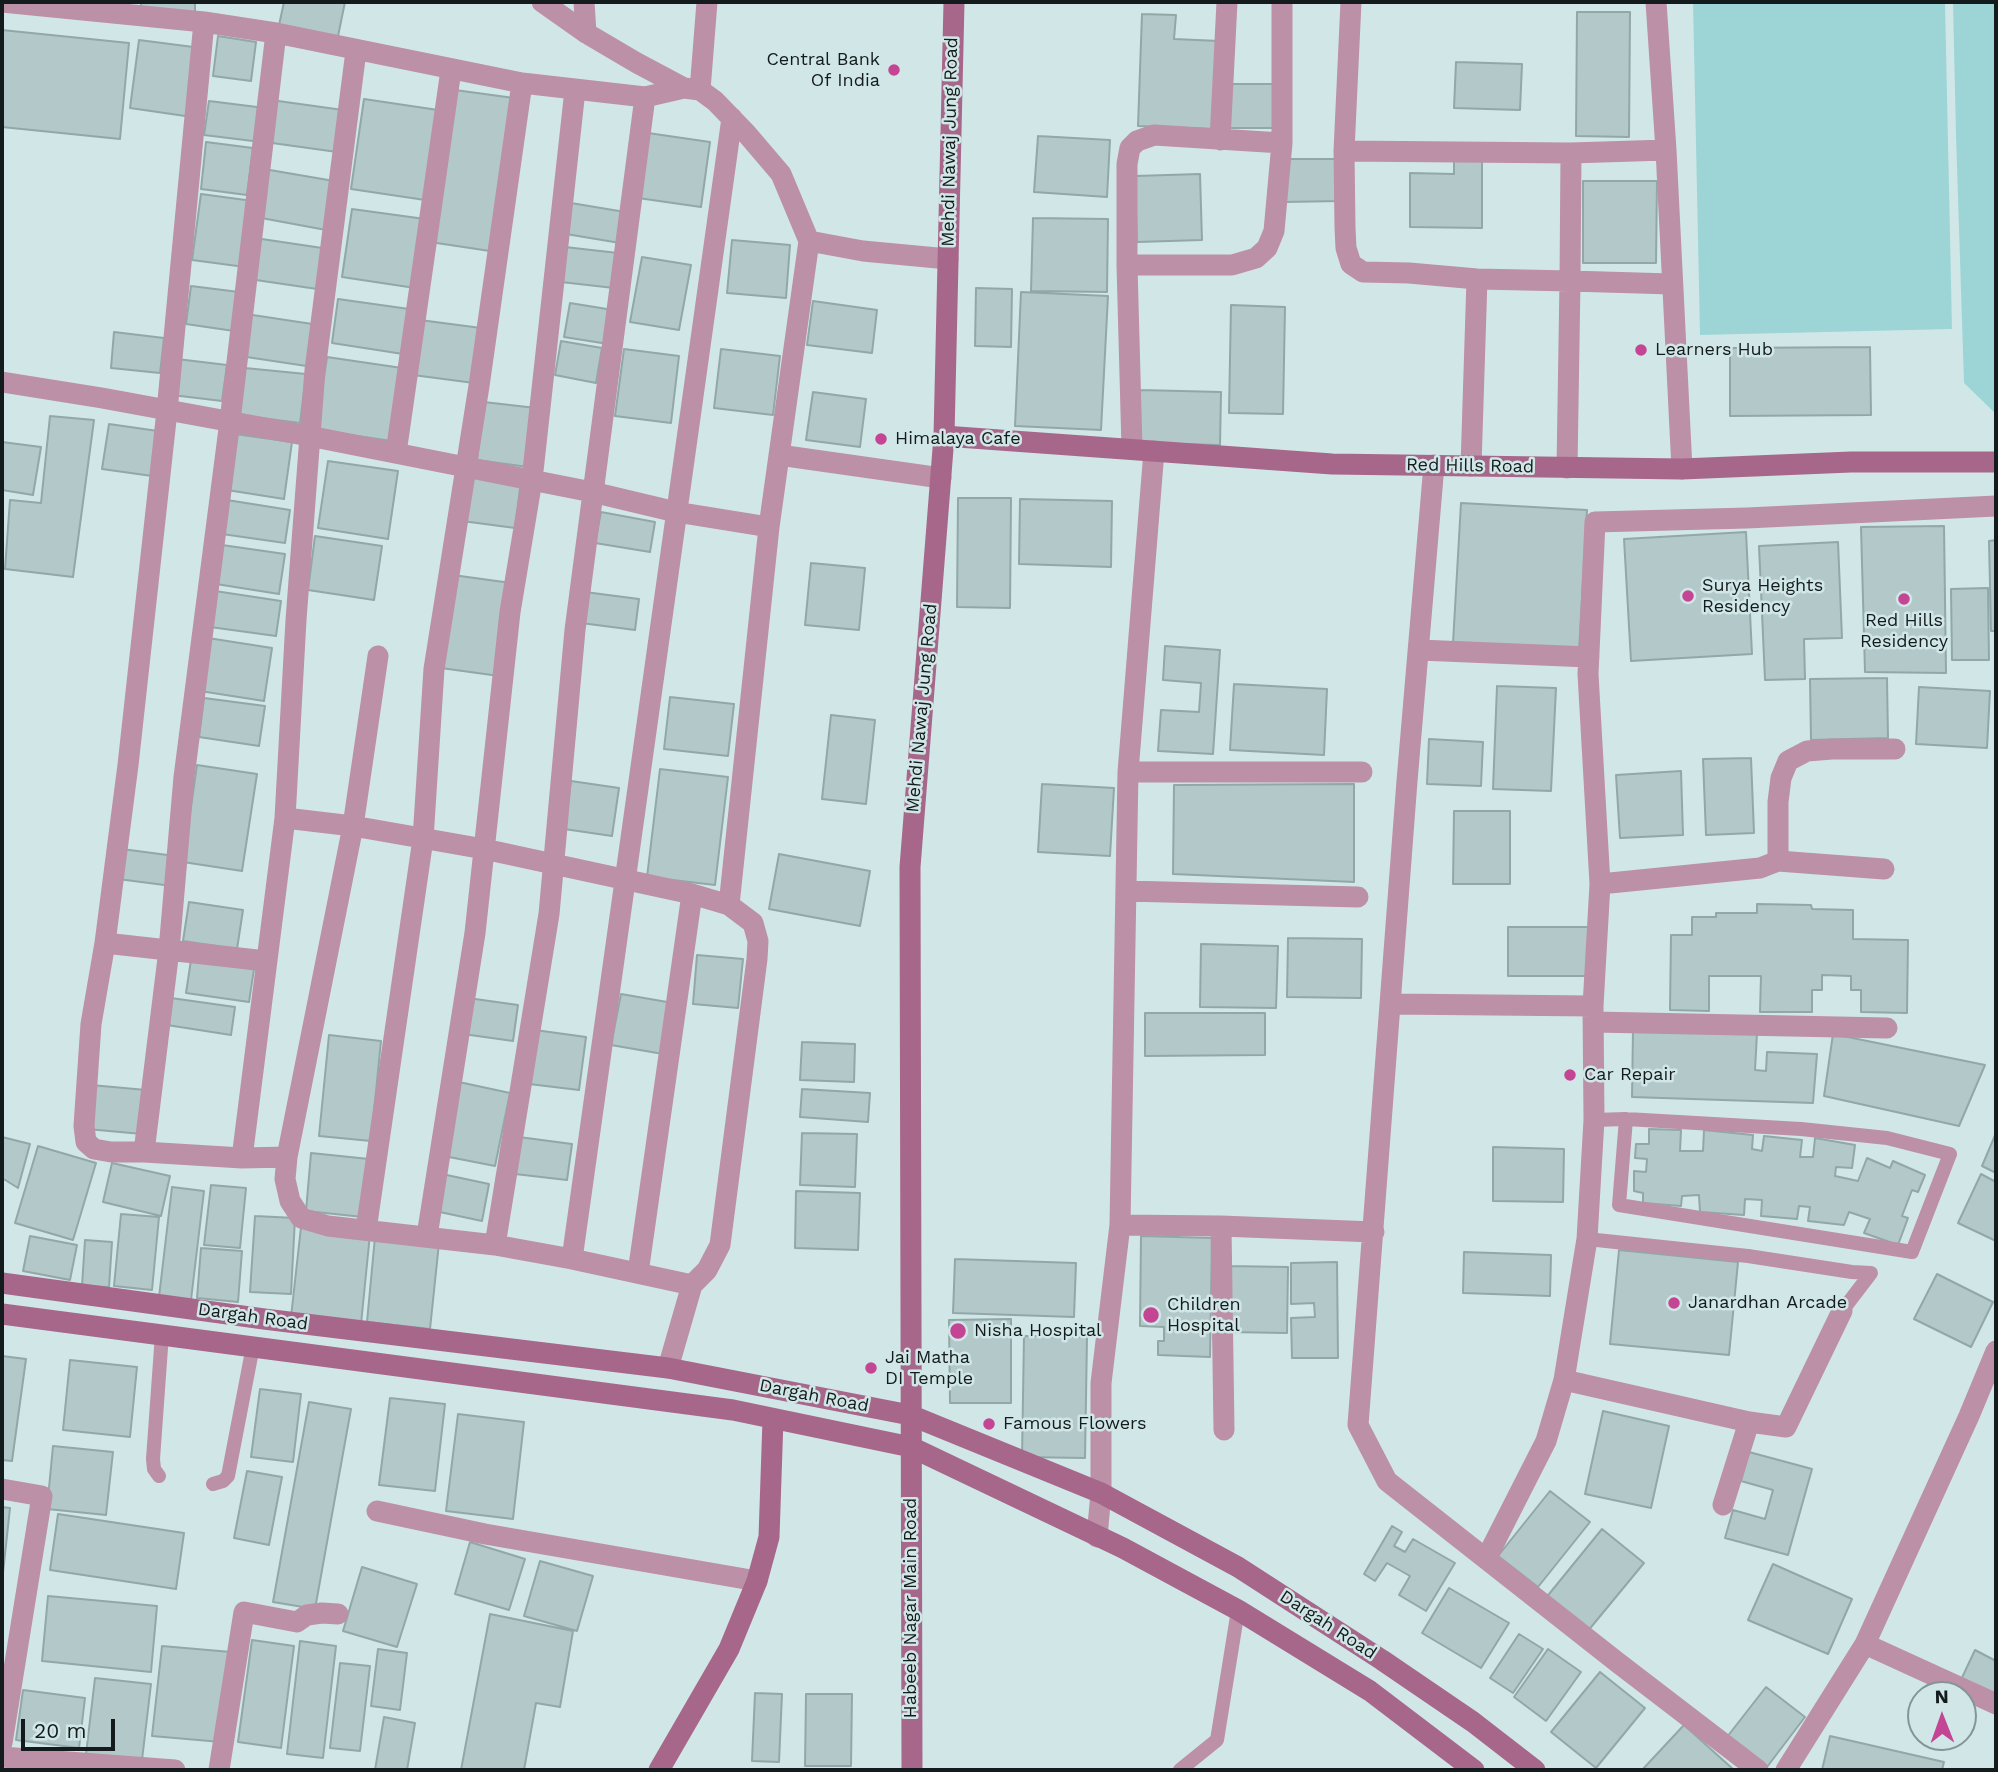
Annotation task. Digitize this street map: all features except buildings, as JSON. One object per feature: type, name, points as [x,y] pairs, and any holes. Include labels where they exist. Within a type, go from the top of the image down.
[{"type":"main road","name":"Mehdi Nawaj Jung Road","points":[[911,1447],[910,867],[944,436],[954,2]]},
{"type":"main road","name":"Red Hills Road","points":[[944,436],[1332,464],[1682,470],[1851,462],[1996,462]]},
{"type":"main road","name":"Dargah Road","points":[[2,1283],[668,1368],[910,1415],[1101,1493],[1238,1567],[1382,1660],[1472,1722],[1535,1770]]},
{"type":"main road","name":"Dargah Road","points":[[2,1314],[719,1408],[911,1447],[1123,1548],[1238,1610],[1370,1691],[1474,1770]]},
{"type":"main road","points":[[659,1770],[729,1649],[757,1581],[769,1537],[773,1419]]},
{"type":"main road","name":"Habeeb Nagar Main Road","points":[[911,1447],[912,1770]]},
{"type":"street","points":[[2,2],[204,22],[276,33],[522,83],[645,97],[692,89]]},
{"type":"street","points":[[542,2],[586,33],[715,101],[781,174],[809,240],[769,527],[729,905]]},
{"type":"street","points":[[584,2],[586,33]]},
{"type":"street","points":[[692,89],[707,2]]},
{"type":"street","points":[[1220,140],[1227,2]]},
{"type":"street","points":[[1127,265],[1232,265],[1256,258],[1267,248],[1274,231],[1282,143],[1282,2]]},
{"type":"street","points":[[1351,2],[1345,151],[1345,238],[1352,264],[1363,272],[1476,279],[1672,284]]},
{"type":"street","points":[[1656,2],[1667,150],[1682,470]]},
{"type":"street","points":[[204,22],[167,411],[128,765],[105,943],[91,1024],[84,1126],[86,1142],[94,1149],[111,1152],[287,1157]]},
{"type":"street","points":[[144,1152],[169,950],[184,777],[276,33]]},
{"type":"street","points":[[242,1157],[285,818],[315,370],[356,51]]},
{"type":"street","points":[[396,453],[450,70]]},
{"type":"street","points":[[366,1230],[423,839],[434,669],[479,386],[522,83]]},
{"type":"street","points":[[427,1236],[475,933],[510,611],[532,480],[575,89]]},
{"type":"street","points":[[495,1245],[549,914],[575,630],[645,97]]},
{"type":"street","points":[[572,1259],[732,118]]},
{"type":"street","points":[[1132,449],[1127,265],[1127,164],[1130,148],[1137,141],[1154,135],[1282,143]]},
{"type":"street","points":[[1345,151],[1572,153],[1667,150]]},
{"type":"street","points":[[1567,468],[1572,153]]},
{"type":"street","points":[[809,240],[863,251],[948,259]]},
{"type":"street","points":[[1471,466],[1476,279]]},
{"type":"street","points":[[2,382],[230,421],[465,466],[676,512],[769,527]]},
{"type":"street","points":[[1097,1537],[1101,1493],[1101,1383],[1120,1225],[1128,772],[1154,452]]},
{"type":"street","points":[[779,455],[941,478]]},
{"type":"street","points":[[1434,465],[1358,1425],[1387,1481],[1758,1770]]},
{"type":"street","points":[[1486,1559],[1546,1441],[1564,1380],[1587,1239],[1594,1120],[1593,1014],[1600,884],[1588,674],[1595,522],[1996,506]]},
{"type":"street","points":[[1419,650],[1589,657]]},
{"type":"street","points":[[378,656],[352,826],[287,1157],[285,1179],[290,1201],[301,1218],[328,1226],[495,1245],[692,1285]]},
{"type":"street","points":[[1779,861],[1778,802],[1781,778],[1788,761],[1807,751],[1895,749]]},
{"type":"street","points":[[1128,772],[1362,772]]},
{"type":"street","points":[[285,818],[352,826],[484,849],[692,894],[729,905],[753,923],[758,941],[757,959],[720,1245],[707,1270],[692,1285],[668,1368]]},
{"type":"street","points":[[1600,884],[1760,869],[1779,861],[1884,869]]},
{"type":"street","points":[[1126,891],[1358,897]]},
{"type":"street","points":[[638,1273],[692,894]]},
{"type":"street","points":[[105,943],[266,961]]},
{"type":"street","points":[[1391,1004],[1887,1028]]},
{"type":"street","points":[[1120,1225],[1374,1232]]},
{"type":"street","points":[[1221,1226],[1224,1430]]},
{"type":"street","points":[[1564,1380],[1749,1422],[1786,1427],[1842,1311]]},
{"type":"street","points":[[1786,1770],[1865,1644],[1996,1351]]},
{"type":"street","points":[[1723,1505],[1749,1422]]},
{"type":"street","points":[[2,1489],[42,1496],[2,1743]]},
{"type":"street","points":[[377,1511],[485,1534],[757,1581]]},
{"type":"street","points":[[219,1770],[244,1612],[298,1622],[307,1615],[338,1614]]},
{"type":"street","points":[[1865,1644],[1996,1704]]},
{"type":"street","points":[[2,1757],[175,1770]]},
{"type":"lane","points":[[1594,1120],[1626,1119],[1825,1131],[1887,1138],[1950,1154],[1912,1251],[1619,1205],[1626,1119]]},
{"type":"lane","points":[[1587,1239],[1871,1273],[1842,1311]]},
{"type":"lane","points":[[159,1476],[154,1469],[153,1459],[162,1334]]},
{"type":"lane","points":[[213,1484],[228,1476],[253,1346]]},
{"type":"lane","points":[[1180,1770],[1217,1740],[1238,1610]]},
{"type":"shaded area","points":[[1693,2],[1945,2],[1952,329],[1700,335]]},
{"type":"shaded area","points":[[1953,2],[1996,2],[1996,414],[1964,383]]},
{"type":"place","name":"Central Bank Of India","points":[[894,70]]},
{"type":"place","name":"Learners Hub","points":[[1641,350]]},
{"type":"place","name":"Himalaya Cafe","points":[[881,439]]},
{"type":"place","name":"Surya Heights Residency","points":[[1688,596]]},
{"type":"place","name":"Red Hills Residency","points":[[1904,599]]},
{"type":"place","name":"Car Repair","points":[[1570,1075]]},
{"type":"place","name":"Janardhan Arcade","points":[[1674,1303]]},
{"type":"place","name":"Children Hospital","points":[[1151,1315]]},
{"type":"place","name":"Nisha Hospital","points":[[958,1331]]},
{"type":"place","name":"Jai Matha DI Temple","points":[[871,1368]]},
{"type":"place","name":"Famous Flowers","points":[[989,1424]]}]
